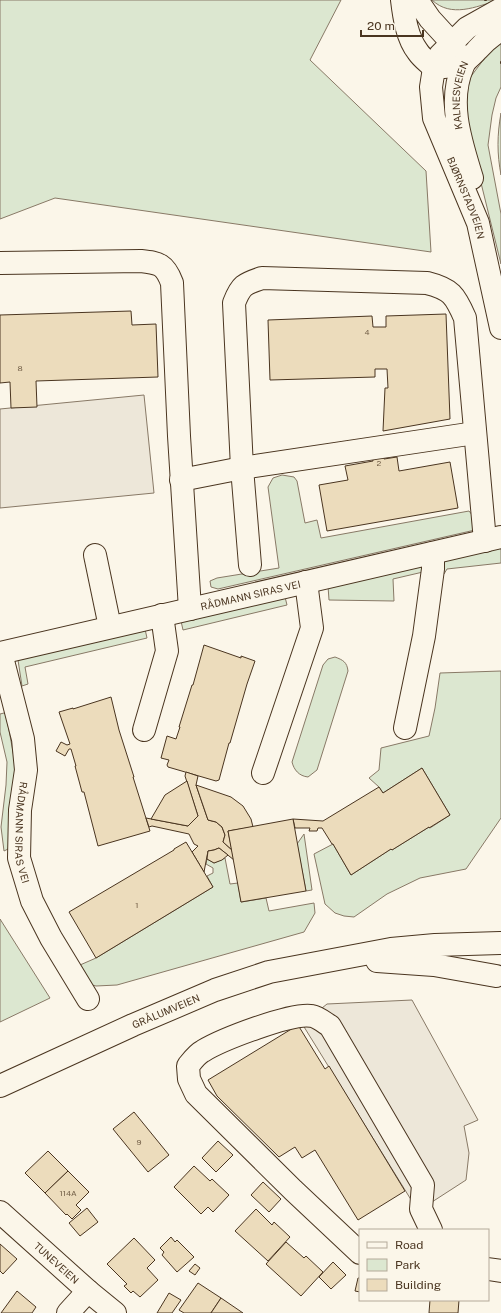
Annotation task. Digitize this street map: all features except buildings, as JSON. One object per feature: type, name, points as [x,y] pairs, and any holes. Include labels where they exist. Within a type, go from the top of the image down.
[{"type":"main road","points":[[402,0],[410,38],[418,52],[434,68]]},
{"type":"main road","points":[[417,0],[430,19],[452,43],[463,64],[434,68]]},
{"type":"main road","points":[[434,68],[440,55],[467,28],[501,9]]},
{"type":"main road","name":"KALNESVEIEN","points":[[478,222],[473,182],[462,144],[455,107],[455,89],[463,64],[483,43],[501,30]]},
{"type":"main road","name":"BJØRNSTADVEIEN","points":[[434,68],[431,87],[434,118],[478,222],[500,320]]},
{"type":"main road","points":[[0,263],[141,261],[158,263],[168,272],[172,282],[181,480],[190,609]]},
{"type":"main road","points":[[250,565],[242,468],[234,303],[238,292],[246,283],[262,278],[427,283],[441,286],[451,293],[458,302],[465,318],[475,433],[493,539]]},
{"type":"main road","points":[[181,480],[242,468],[475,433]]},
{"type":"main road","name":"RÅDMANN SIRAS VEI","points":[[88,999],[51,938],[32,901],[19,858],[20,810],[26,770],[23,739],[0,653],[493,539]]},
{"type":"main road","points":[[405,728],[424,636],[433,569],[433,553]]},
{"type":"main road","points":[[95,555],[110,627]]},
{"type":"main road","points":[[263,772],[312,628],[306,582]]},
{"type":"main road","points":[[144,730],[167,651],[162,615]]},
{"type":"main road","points":[[499,980],[494,965],[495,954],[500,943]]},
{"type":"main road","name":"GRÅLUMVEIEN","points":[[0,1086],[133,1025],[215,990],[269,972],[390,949],[435,945],[500,943]]},
{"type":"main road","name":"GRÅLUMVEIEN","points":[[340,958],[434,965],[499,980]]},
{"type":"main road","points":[[359,1252],[319,1216],[196,1094],[189,1079],[188,1066],[201,1051],[252,1029],[292,1017],[312,1016],[330,1026],[423,1185],[421,1209],[431,1229]]},
{"type":"main road","name":"TUNEVEIEN","points":[[0,1212],[88,1291],[115,1313]]},
{"type":"main road","points":[[489,1269],[501,1271]]},
{"type":"main road","points":[[68,1313],[88,1291]]},
{"type":"green space","points":[[0,0],[341,0],[310,60],[426,171],[431,252],[55,198],[0,219]]},
{"type":"green space","points":[[432,0],[498,0],[472,8],[455,10],[447,9]]},
{"type":"green space","points":[[501,41],[501,87],[496,98],[492,115],[488,145],[501,214],[501,264],[465,118],[466,83],[487,55]]},
{"type":"green space","points":[[501,113],[501,175],[498,144]]},
{"type":"green space","points":[[282,475],[294,477],[297,481],[305,523],[317,520],[321,538],[469,511],[473,516],[475,530],[218,589],[211,587],[210,581],[217,578],[279,568],[268,487],[273,478]]},
{"type":"green space","points":[[498,548],[501,549],[501,563],[447,569],[444,574],[440,574],[440,565],[445,561]]},
{"type":"green space","points":[[419,566],[423,568],[423,572],[393,579],[394,601],[329,600],[328,586]]},
{"type":"green space","points":[[285,597],[287,605],[183,630],[181,621]]},
{"type":"green space","points":[[145,629],[147,638],[25,667],[28,684],[22,686],[18,660]]},
{"type":"green space","points":[[335,657],[347,665],[348,671],[317,770],[308,777],[297,772],[292,762],[323,665],[328,659]]},
{"type":"green space","points":[[501,671],[501,818],[466,869],[420,878],[387,894],[354,917],[335,913],[325,904],[314,854],[333,844],[351,875],[391,849],[392,850],[450,815],[422,768],[383,793],[369,778],[379,770],[381,748],[429,736],[440,673]]},
{"type":"green space","points":[[0,714],[6,714],[16,768],[10,848],[4,851],[1,827],[7,762],[0,732]]},
{"type":"green space","points":[[304,834],[312,890],[306,891],[297,844]]},
{"type":"green space","points":[[225,858],[230,884],[238,883],[241,902],[266,898],[269,911],[314,903],[315,913],[304,932],[117,985],[96,986],[89,984],[80,965],[96,958],[213,887],[207,876],[213,873],[213,868],[206,864],[207,859],[214,863]]},
{"type":"green space","points":[[0,919],[50,998],[0,1022]]},
{"type":"shaded area","points":[[144,395],[154,493],[0,508],[0,409]]},
{"type":"shaded area","points":[[412,1000],[478,1120],[464,1126],[469,1153],[466,1180],[418,1211],[301,1022],[312,1016],[327,1004]]}]
